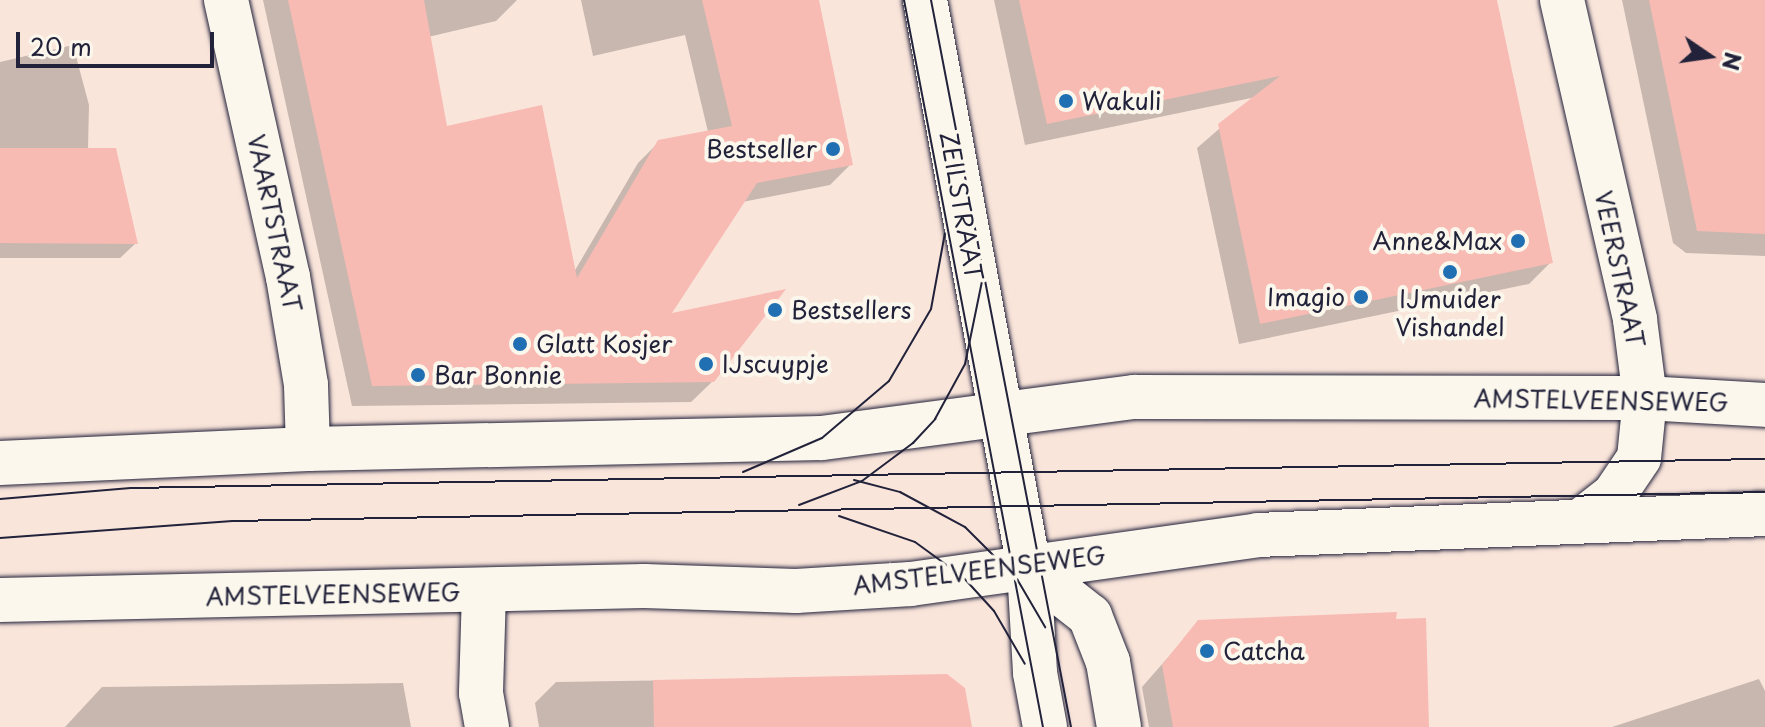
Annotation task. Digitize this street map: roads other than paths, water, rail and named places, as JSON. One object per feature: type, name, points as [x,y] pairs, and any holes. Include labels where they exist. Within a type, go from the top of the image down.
[{"type":"main road","name":"VAARTSTRAAT","points":[[226,0],[288,277],[306,385],[308,449]]},
{"type":"main road","name":"ZEILSTRAAT","points":[[925,0],[1029,568],[1035,673],[1045,727]]},
{"type":"main road","name":"VEERSTRAAT","points":[[1562,0],[1635,320],[1645,398],[1639,458],[1614,495],[1583,519]]},
{"type":"main road","name":"AMSTELVEENSEWEG","points":[[0,463],[308,449],[822,438],[1134,397],[1645,398],[1765,405]]},
{"type":"main road","name":"AMSTELVEENSEWEG","points":[[0,600],[644,586],[796,591],[911,584],[1258,535],[1583,519],[1765,514]]},
{"type":"main road","points":[[1029,568],[1090,616],[1108,662],[1119,727]]},
{"type":"main road","points":[[484,591],[481,693],[487,727]]},
{"type":"tram line","points":[[904,0],[1043,727]]},
{"type":"tram line","points":[[931,0],[1071,727]]},
{"type":"tram line","points":[[743,472],[822,438],[889,381],[931,309],[945,233]]},
{"type":"tram line","points":[[799,505],[862,481],[913,443],[935,419],[965,364],[982,281]]},
{"type":"tram line","points":[[0,499],[131,488],[1765,459]]},
{"type":"tram line","points":[[854,480],[900,492],[965,527],[1017,579],[1045,627]]},
{"type":"tram line","points":[[0,538],[232,521],[1765,492]]},
{"type":"tram line","points":[[839,516],[915,542],[963,577],[994,611],[1025,664]]},
{"type":"place","name":"Wakuli","points":[[1066,101]]},
{"type":"place","name":"Bestseller","points":[[833,149]]},
{"type":"place","name":"Anne&Max","points":[[1518,241]]},
{"type":"place","name":"IJmuider Vishandel","points":[[1450,272]]},
{"type":"place","name":"Imagio","points":[[1361,297]]},
{"type":"place","name":"Bestsellers","points":[[775,310]]},
{"type":"place","name":"Glatt Kosjer","points":[[520,344]]},
{"type":"place","name":"IJscuypje","points":[[706,364]]},
{"type":"place","name":"Bar Bonnie","points":[[418,375]]},
{"type":"place","name":"Catcha","points":[[1207,651]]}]
